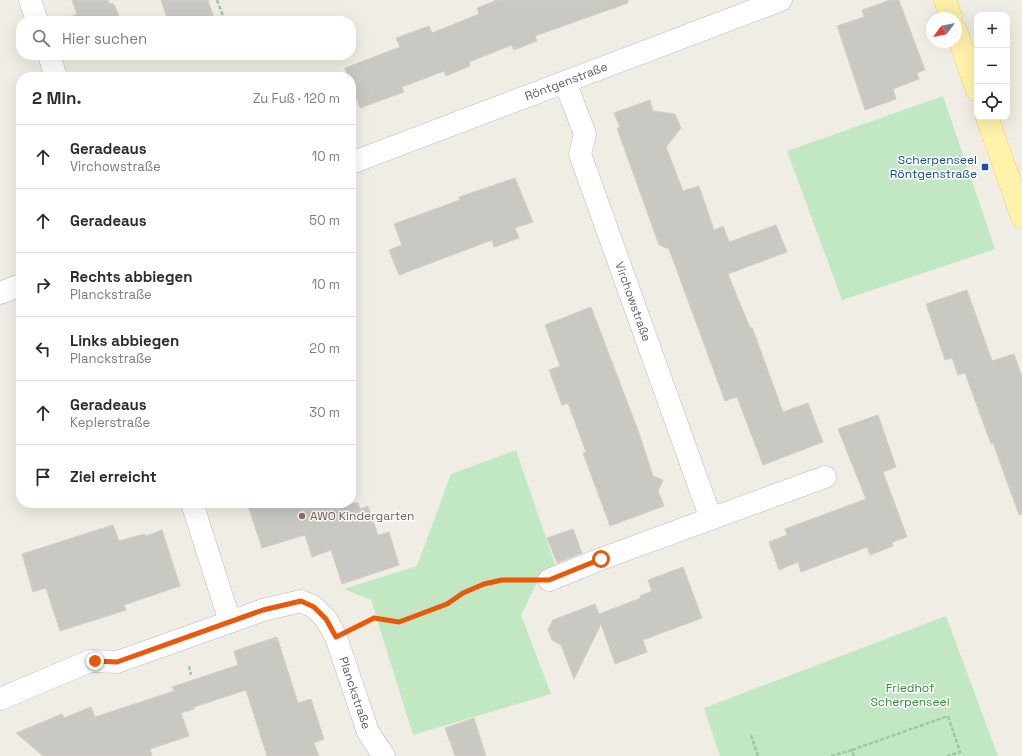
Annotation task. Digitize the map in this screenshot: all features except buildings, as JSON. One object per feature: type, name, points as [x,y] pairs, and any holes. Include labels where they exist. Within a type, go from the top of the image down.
[{"type":"main road","points":[[945,0],[949,12]]},
{"type":"main road","points":[[962,48],[975,84]]},
{"type":"main road","points":[[988,120],[1022,217]]},
{"type":"street","points":[[30,0],[35,16]]},
{"type":"street","name":"Röntgenstraße","points":[[356,161],[565,82],[735,9],[781,0]]},
{"type":"street","points":[[51,60],[54,72]]},
{"type":"street","name":"Virchowstraße","points":[[565,82],[585,134],[580,154],[711,519]]},
{"type":"street","points":[[0,293],[16,287]]},
{"type":"street","points":[[549,580],[601,559],[826,477]]},
{"type":"street","points":[[0,699],[90,661],[117,662],[230,622],[194,508]]},
{"type":"street","name":"Planckstraße","points":[[230,622],[263,610],[301,601],[314,607],[326,619],[336,637],[368,732],[384,756]]},
{"type":"path","points":[[218,0],[223,16]]},
{"type":"path","points":[[336,637],[374,618],[399,622],[447,604],[463,593],[484,584],[502,580],[549,580]]},
{"type":"path","points":[[831,756],[948,716],[961,756]]},
{"type":"path","points":[[751,735],[758,756]]},
{"type":"path","points":[[852,750],[854,756]]},
{"type":"path","points":[[946,756],[960,752]]},
{"type":"green space","points":[[943,96],[995,249],[842,300],[787,151]]},
{"type":"green space","points":[[516,450],[557,570],[541,574],[521,615],[551,694],[413,735],[371,600],[344,589],[417,566],[451,474]]},
{"type":"green space","name":"Friedhof Scherpenseel","points":[[946,616],[998,756],[720,756],[704,708]]},
{"type":"place","name":"Scherpenseel Röntgenstraße","points":[[985,167]]},
{"type":"place","name":"AWO Kindergarten","points":[[302,516]]},
{"type":"route","points":[[95,661],[117,662],[263,610],[301,601],[314,607],[326,619],[336,637],[374,618],[399,622],[447,604],[463,593],[484,584],[502,580],[549,580],[601,559]]}]
